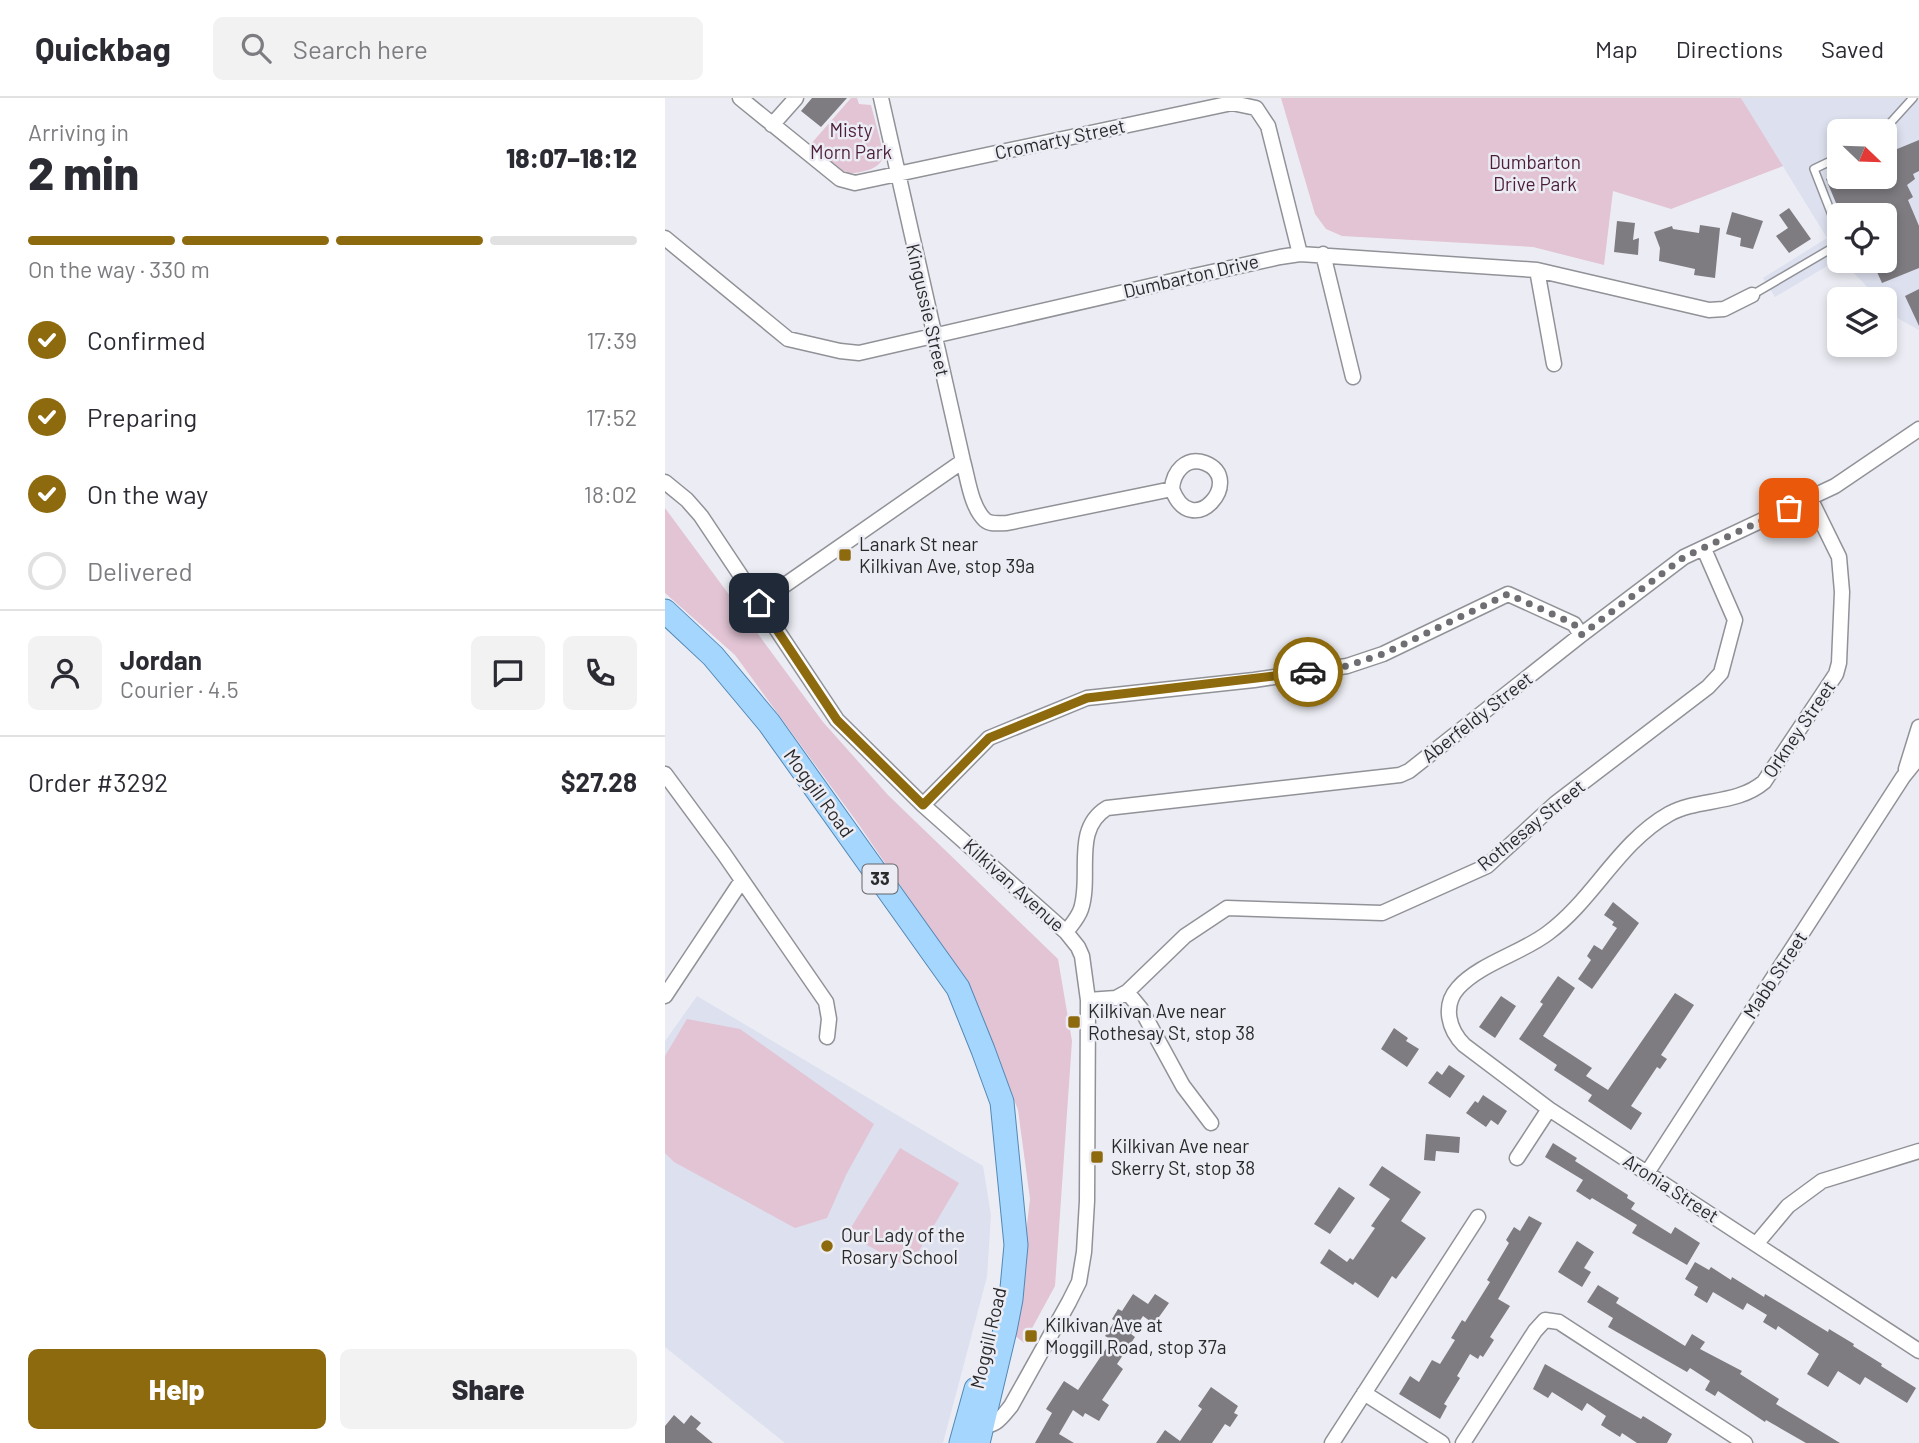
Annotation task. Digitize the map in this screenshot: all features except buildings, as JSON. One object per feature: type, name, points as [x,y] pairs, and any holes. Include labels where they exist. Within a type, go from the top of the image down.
[{"type":"main road","name":"Moggill Road","points":[[665,611],[713,656],[769,723],[958,988],[1002,1102],[1010,1190],[994,1328],[976,1430],[961,1443]]},
{"type":"street","name":"Cromarty Street","points":[[740,98],[840,179],[855,183],[1232,103],[1257,107],[1268,126],[1300,254]]},
{"type":"street","points":[[772,125],[796,98]]},
{"type":"street","name":"Kingussie Street","points":[[881,98],[963,461],[976,507],[985,519],[992,523],[1007,523],[1172,489]]},
{"type":"street","name":"Dumbarton Drive","points":[[665,238],[788,339],[859,353],[1267,259],[1300,254],[1537,270],[1709,310],[1724,309],[1752,295]]},
{"type":"street","points":[[1323,254],[1353,377]]},
{"type":"street","points":[[1537,270],[1555,364]]},
{"type":"street","name":"Aberfeldy Street","points":[[1066,932],[1081,911],[1085,892],[1086,831],[1095,815],[1107,808],[1400,775],[1409,771],[1684,557],[1835,486],[1919,429]]},
{"type":"street","points":[[759,603],[963,461]]},
{"type":"street","name":"Kilkivan Avenue","points":[[665,482],[701,516],[837,720],[923,805],[1066,932],[1078,947],[1081,956],[1088,1000],[1087,1201],[1079,1282],[1011,1406],[999,1422],[976,1430]]},
{"type":"street","name":"Orkney Street","points":[[1449,1005],[1458,988],[1476,974],[1551,932],[1626,849],[1659,821],[1686,808],[1735,797],[1756,789],[1764,782],[1836,674],[1839,663],[1842,592],[1839,557],[1810,498]]},
{"type":"street","name":"Rothesay Street","points":[[1127,992],[1185,936],[1227,908],[1382,913],[1487,866],[1556,803],[1708,687],[1721,673],[1735,621],[1704,549]]},
{"type":"street","points":[[923,805],[989,738],[1087,698],[1254,680],[1347,666],[1383,654],[1508,594],[1574,624],[1581,635]]},
{"type":"street","name":"Mabb Street","points":[[1903,777],[1919,727]]},
{"type":"street","name":"Mabb Street","points":[[1647,1173],[1903,777],[1919,757]]},
{"type":"street","points":[[665,774],[826,1002],[829,1019],[827,1037]]},
{"type":"street","points":[[665,996],[742,880]]},
{"type":"street","points":[[1088,1000],[1116,998],[1127,992],[1141,1009],[1183,1086],[1211,1123]]},
{"type":"street","name":"Aronia Street","points":[[1449,1005],[1451,1027],[1464,1045],[1549,1110],[1919,1351]]},
{"type":"street","points":[[1517,1158],[1549,1110]]},
{"type":"street","points":[[1756,1243],[1788,1206],[1822,1181],[1919,1151]]},
{"type":"street","points":[[1332,1443],[1478,1217]]},
{"type":"street","points":[[1463,1443],[1535,1331],[1545,1320],[1559,1322],[1745,1443]]},
{"type":"street","points":[[1364,1393],[1442,1443]]},
{"type":"lane","points":[[1894,119],[1913,98]]},
{"type":"lane","points":[[1827,163],[1814,169],[1827,203]]},
{"type":"lane","points":[[1752,295],[1827,251]]},
{"type":"shaded area","points":[[1741,98],[1919,98],[1919,330],[1897,317],[1897,287],[1867,287],[1854,273],[1897,273],[1897,203],[1827,203],[1827,238]]},
{"type":"shaded area","points":[[1827,238],[1827,266],[1775,297],[1763,278]]},
{"type":"shaded area","name":"Our Lady of the Rosary School","points":[[697,996],[983,1166],[991,1215],[987,1277],[943,1443],[785,1443],[665,1347],[665,1041]]},
{"type":"green space","name":"Misty Morn Park","points":[[851,98],[857,98],[859,104],[871,105],[884,155],[874,168],[846,174],[810,145]]},
{"type":"green space","name":"Dumbarton Drive Park","points":[[1281,98],[1741,98],[1783,166],[1671,209],[1613,191],[1604,265],[1533,247],[1342,236],[1326,229],[1315,214]]},
{"type":"green space","points":[[665,508],[823,722],[888,795],[1058,959],[1072,1041],[1055,1286],[1024,1343],[1014,1335],[1030,1199],[1018,1110],[971,989],[857,822],[735,655],[665,593]]},
{"type":"green space","points":[[687,1019],[740,1029],[874,1124],[846,1175],[827,1218],[795,1228],[674,1162],[665,1153],[665,1056]]},
{"type":"green space","points":[[900,1148],[959,1183],[909,1268],[847,1234]]},
{"type":"way so far","points":[[1308,672],[1347,666],[1383,654],[1508,594],[1574,624],[1581,635],[1684,557],[1789,508]]},
{"type":"place","name":"Lanark St near Kilkivan Ave, stop 39a","points":[[845,555]]},
{"type":"place","name":"Kilkivan Ave near Rothesay St, stop 38","points":[[1074,1022]]},
{"type":"place","name":"Kilkivan Ave near Skerry St, stop 38","points":[[1097,1157]]},
{"type":"place","name":"Our Lady of the Rosary School","points":[[827,1246]]},
{"type":"place","name":"Kilkivan Ave at Moggill Road, stop 37a","points":[[1031,1336]]},
{"type":"route","points":[[759,603],[837,720],[923,805],[989,738],[1087,698],[1308,672]]}]
